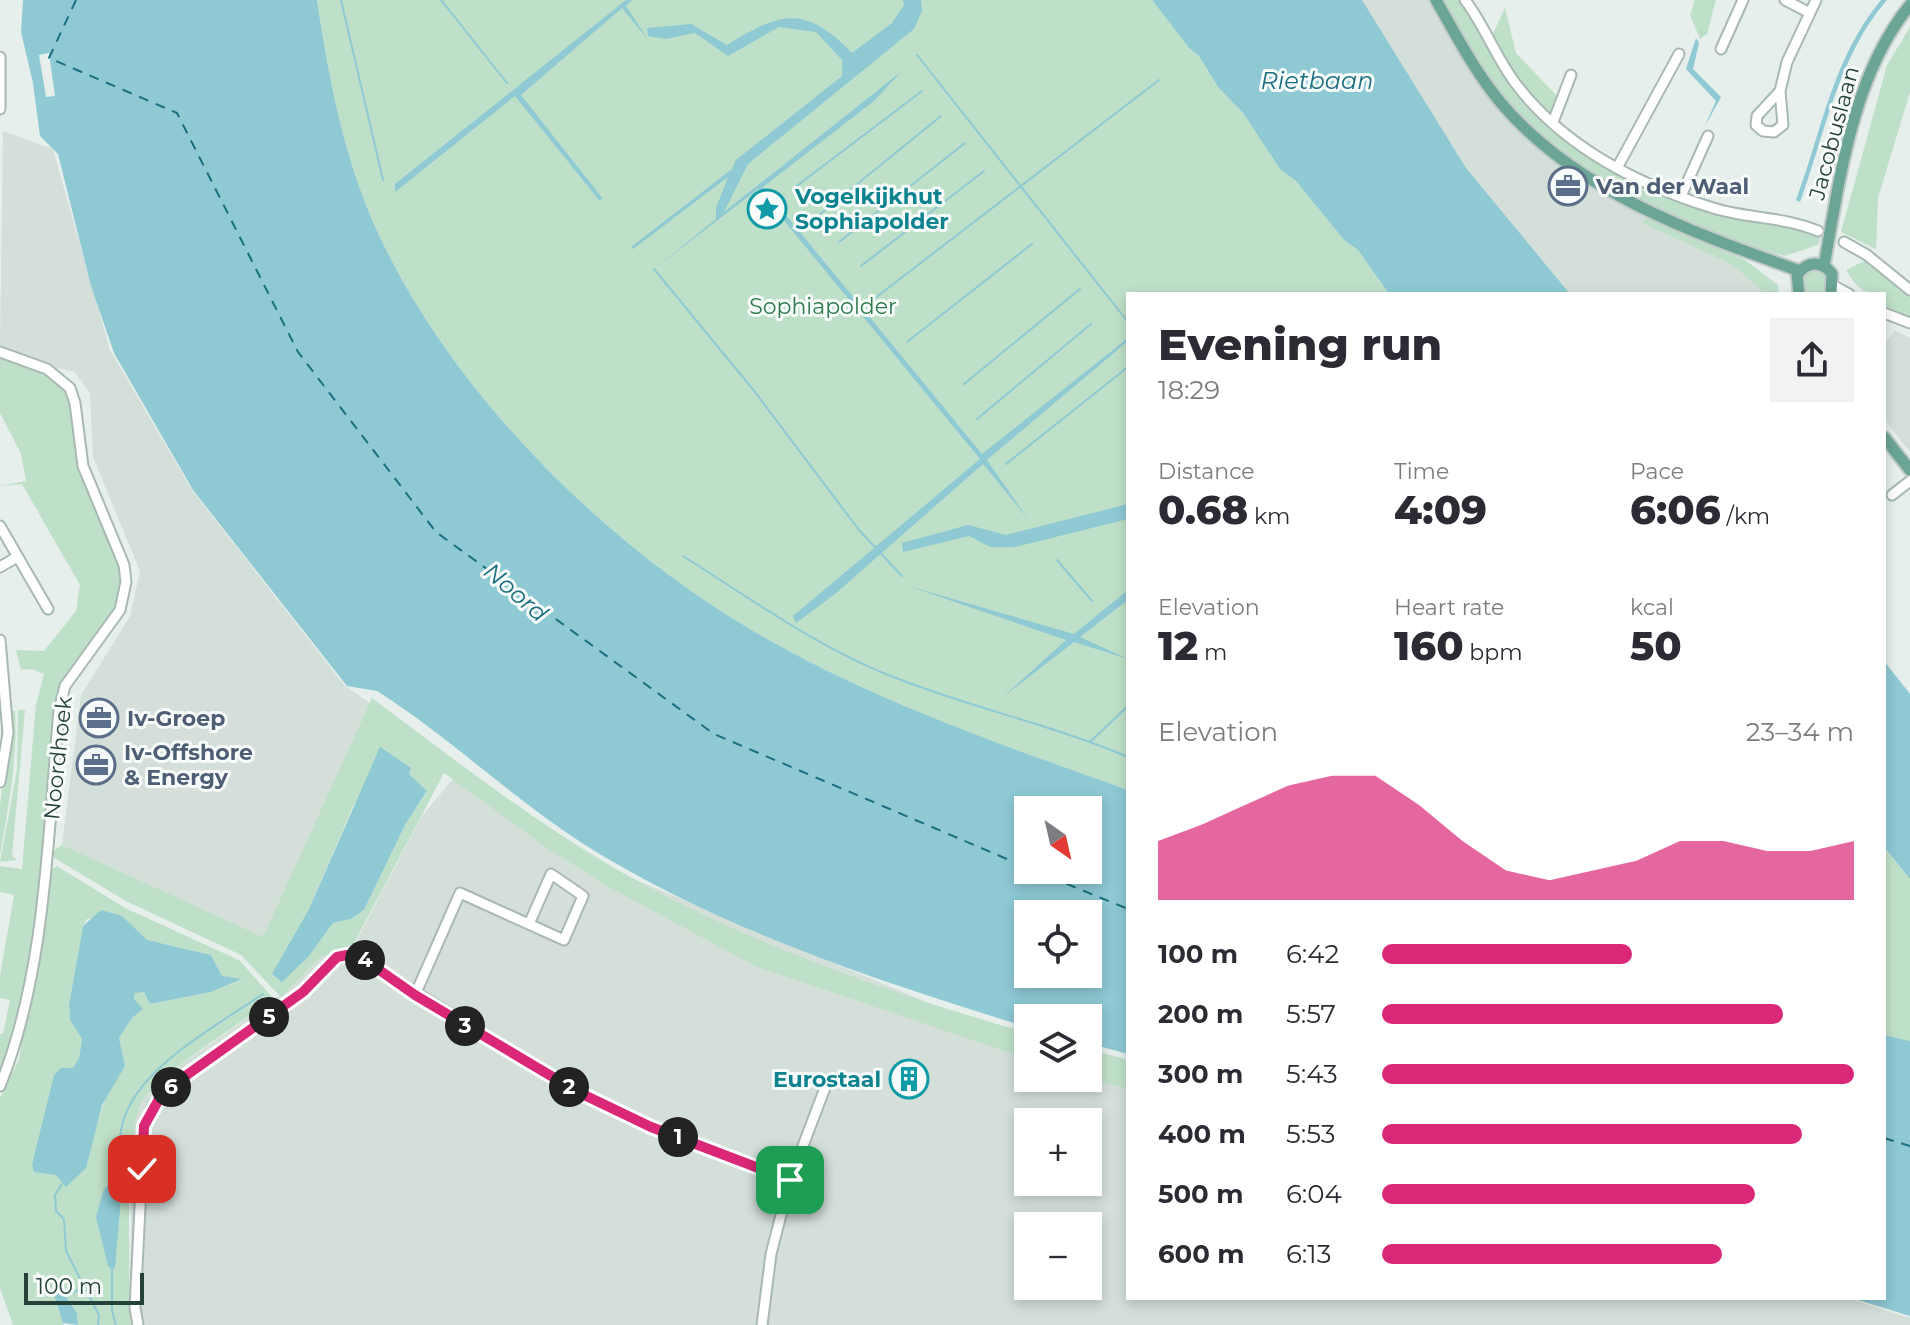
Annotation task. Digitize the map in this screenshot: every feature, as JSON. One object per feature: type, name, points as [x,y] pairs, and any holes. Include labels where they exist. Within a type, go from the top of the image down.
[{"type":"main road","points":[[1436,0],[1485,82],[1538,142],[1578,172],[1615,194],[1798,275],[1820,265],[1832,274],[1832,290]]},
{"type":"main road","name":"Jacobuslaan","points":[[1820,265],[1822,232],[1868,75],[1891,29],[1910,5]]},
{"type":"main road","points":[[1798,275],[1799,292]]},
{"type":"main road","points":[[1886,440],[1910,470]]},
{"type":"street","points":[[1721,49],[1743,0]]},
{"type":"street","points":[[1785,0],[1808,12]]},
{"type":"street","points":[[1780,91],[1808,12],[1816,0]]},
{"type":"street","points":[[1468,2],[1516,84],[1553,122],[1617,168],[1725,212],[1791,220],[1822,232]]},
{"type":"street","points":[[1617,168],[1679,54]]},
{"type":"street","points":[[0,57],[0,109]]},
{"type":"street","points":[[1553,122],[1571,75]]},
{"type":"street","points":[[1681,196],[1708,136]]},
{"type":"street","points":[[1844,242],[1867,255],[1910,290]]},
{"type":"street","points":[[1886,314],[1910,323]]},
{"type":"street","name":"Noordhoek","points":[[0,352],[47,369],[70,388],[75,403],[83,466],[120,550],[126,582],[113,623],[65,686],[59,710],[46,870],[20,1035],[0,1086]]},
{"type":"street","points":[[1892,495],[1910,481]]},
{"type":"street","points":[[0,526],[48,609]]},
{"type":"street","points":[[0,567],[17,557]]},
{"type":"street","points":[[0,640],[8,733],[0,782]]},
{"type":"street","points":[[415,995],[460,893],[564,940],[583,896],[551,874],[529,924]]},
{"type":"street","points":[[138,1325],[135,1308],[144,1126],[163,1092],[303,992],[337,957],[356,956],[415,995],[578,1092],[651,1127],[790,1180]]},
{"type":"street","points":[[762,1325],[771,1254],[790,1180],[828,1080]]},
{"type":"shaded area","points":[[1341,0],[1445,0],[1560,164],[1627,206],[1762,281],[1768,292],[1560,292],[1522,252]]},
{"type":"shaded area","points":[[3,131],[53,149],[110,350],[192,490],[345,686],[370,703],[263,938],[62,845],[81,695],[130,616],[140,571],[93,457],[90,394],[75,372],[40,364],[0,346]]},
{"type":"shaded area","points":[[1895,330],[1910,338],[1910,452],[1886,422],[1886,342]]},
{"type":"shaded area","points":[[462,768],[596,863],[936,1006],[1014,1033],[1014,1092],[1102,1092],[1102,1065],[1126,1073],[1126,1300],[1853,1300],[1910,1318],[1910,1325],[129,1325],[133,1132],[138,1100],[156,1082],[282,994],[322,954],[353,947],[422,816]]},
{"type":"green space","name":"Sophiapolder","points":[[317,0],[1152,0],[1189,48],[1199,56],[1218,87],[1243,113],[1280,169],[1296,181],[1344,240],[1358,250],[1388,292],[1126,292],[1126,789],[887,699],[795,654],[694,593],[586,507],[489,405],[446,349],[409,292],[378,233],[356,177],[327,60]]},
{"type":"green space","points":[[1441,0],[1460,0],[1511,83],[1582,149],[1640,185],[1721,216],[1781,222],[1820,238],[1818,245],[1785,256],[1739,244],[1628,197],[1569,162],[1515,112],[1495,88]]},
{"type":"green space","points":[[1695,0],[1716,0],[1707,34],[1700,39],[1690,15]]},
{"type":"green space","points":[[1505,8],[1516,53],[1558,97],[1551,112],[1524,90],[1492,36]]},
{"type":"green space","points":[[1910,27],[1910,92],[1878,198],[1876,249],[1841,232],[1887,65]]},
{"type":"green space","points":[[1647,217],[1745,260],[1778,285],[1779,292],[1764,292],[1733,265],[1643,223]]},
{"type":"green space","points":[[1866,260],[1910,294],[1910,318],[1886,306],[1886,292],[1865,291],[1846,270]]},
{"type":"green space","points":[[1810,272],[1820,272],[1826,278],[1826,288],[1822,292],[1808,292],[1804,288],[1804,278]]},
{"type":"green space","points":[[0,359],[50,376],[69,397],[77,447],[120,565],[120,587],[107,623],[63,687],[55,706],[39,906],[24,1005],[0,1078],[0,1034],[3,1034],[10,1000],[0,998],[0,976],[14,895],[0,892],[0,866],[22,869],[36,704],[44,674],[32,669],[21,670],[16,650],[44,651],[76,611],[80,585],[22,484],[0,486],[26,481],[21,454],[0,413]]},
{"type":"green space","points":[[372,698],[519,807],[611,866],[762,941],[868,982],[1014,1029],[1014,1054],[755,966],[607,886],[547,848],[444,773],[353,945],[320,957],[281,997],[241,955],[126,901],[51,856],[62,845],[263,937]],"holes":[[[409,774],[427,792],[405,825],[364,910],[351,919],[333,923],[309,956],[273,974],[309,909],[354,804]]]},
{"type":"green space","points":[[18,710],[25,710],[12,856],[17,860],[0,862],[17,770]]},
{"type":"green space","points":[[11,711],[15,711],[16,729],[14,765],[0,856],[0,806]]},
{"type":"green space","points":[[1886,850],[1910,879],[1910,1041],[1886,1035]]},
{"type":"green space","points":[[57,866],[125,908],[239,960],[274,999],[186,1061],[143,1099],[137,1114],[131,1171],[130,1325],[78,1325],[77,1313],[59,1285],[56,1302],[64,1325],[13,1325],[0,1288],[0,1098],[19,1059],[49,871]],"holes":[[[122,916],[146,940],[211,955],[222,976],[241,980],[211,992],[151,1004],[143,991],[135,993],[134,999],[143,1009],[132,1018],[119,1038],[125,1066],[107,1093],[98,1120],[58,1180],[73,1069],[79,1058],[82,1039],[70,1020],[69,1005],[83,926],[87,919]],[[118,1173],[123,1174],[112,1269],[103,1191]]]},
{"type":"green space","points":[[1102,1053],[1126,1059],[1126,1088],[1102,1082]]},
{"type":"water","name":"Noord","points":[[23,0],[317,0],[333,89],[356,177],[378,233],[409,292],[446,349],[489,405],[586,507],[694,593],[795,654],[887,699],[1126,789],[1126,1053],[1102,1047],[1102,1004],[1014,1004],[1014,1023],[848,968],[737,924],[632,872],[582,843],[377,691],[347,686],[193,490],[114,353],[91,286],[58,154],[40,136],[33,83],[21,32]]},
{"type":"water","points":[[626,0],[632,0],[626,6],[649,41],[622,8],[521,95],[603,199],[599,200],[515,96],[395,192],[395,184]]},
{"type":"water","points":[[903,0],[921,0],[922,11],[914,29],[748,164],[724,212],[902,71],[874,101],[763,187],[982,454],[1126,340],[1126,343],[987,460],[1028,519],[983,464],[835,594],[796,623],[793,616],[980,459],[758,189],[654,269],[716,219],[716,208],[728,177],[633,249],[631,247],[732,169],[736,160],[842,76],[842,60],[816,32],[779,27],[728,56],[695,33],[665,39],[648,36],[647,28],[691,24],[727,45],[762,25],[792,18],[820,26],[852,53],[892,23],[904,5]]},
{"type":"water","name":"Rietbaan","points":[[1152,0],[1362,0],[1466,168],[1568,292],[1388,292],[1358,250],[1344,240],[1296,181],[1280,169],[1243,113],[1218,87],[1199,56],[1189,48]]},
{"type":"water","points":[[1881,0],[1887,0],[1856,46],[1834,96],[1800,202],[1796,200],[1839,71],[1864,23]]},
{"type":"water","points":[[1696,38],[1699,43],[1693,69],[1721,97],[1704,128],[1716,101],[1686,69]]},
{"type":"water","points":[[1126,505],[1126,519],[1015,547],[990,547],[969,536],[903,552],[902,543],[968,525],[1006,535]]},
{"type":"water","points":[[908,586],[1074,634],[1126,592],[1126,602],[1080,637],[1126,658],[1074,642],[1002,698],[1066,640]]},
{"type":"water","points":[[1886,664],[1910,694],[1910,879],[1886,849]]},
{"type":"water","points":[[380,747],[411,768],[409,774],[427,791],[405,825],[364,910],[351,919],[333,923],[309,956],[282,982],[272,974],[309,909]]},
{"type":"water","points":[[101,910],[122,916],[147,940],[211,955],[222,976],[242,979],[211,992],[150,1004],[144,992],[135,993],[134,999],[143,1009],[132,1018],[119,1038],[125,1066],[102,1105],[86,1168],[66,1187],[56,1175],[34,1172],[32,1165],[54,1075],[61,1068],[73,1068],[79,1058],[82,1039],[70,1020],[69,1005],[83,926]]},
{"type":"water","points":[[1886,1035],[1910,1041],[1910,1316],[1858,1300],[1886,1300]]},
{"type":"water","points":[[118,1173],[123,1175],[115,1268],[112,1269],[108,1266],[96,1217],[103,1191]]},
{"type":"water","points":[[56,1282],[77,1313],[78,1325],[63,1323],[55,1298]]},
{"type":"pier","points":[[49,53],[55,96],[46,97],[39,55]]},
{"type":"waterway","points":[[341,0],[383,180]]},
{"type":"waterway","points":[[441,0],[507,83]]},
{"type":"waterway","points":[[917,55],[1126,319]]},
{"type":"waterway","points":[[862,308],[1159,80]]},
{"type":"waterway","points":[[794,188],[922,91]]},
{"type":"waterway","points":[[819,215],[941,116]]},
{"type":"waterway","points":[[839,242],[965,143]]},
{"type":"waterway","points":[[861,266],[984,171]]},
{"type":"waterway","points":[[907,342],[1032,244]]},
{"type":"waterway","points":[[654,269],[755,392],[859,530],[902,576]]},
{"type":"waterway","points":[[964,384],[1080,289]]},
{"type":"waterway","points":[[977,419],[1091,324]]},
{"type":"waterway","points":[[1006,464],[1126,369]]},
{"type":"waterway","points":[[683,556],[786,622],[868,666],[925,689],[1071,735],[1126,756]]},
{"type":"waterway","points":[[1057,560],[1092,601]]},
{"type":"waterway","points":[[1091,741],[1126,708]]},
{"type":"waterway","points":[[118,1175],[122,1126],[130,1105],[143,1086],[180,1050],[263,994]]},
{"type":"waterway","points":[[62,1184],[55,1195],[56,1211],[64,1219],[66,1251],[99,1315],[98,1325]]},
{"type":"waterway","points":[[112,1268],[112,1311],[116,1325]]},
{"type":"waterway","points":[[66,1297],[81,1288]]},
{"type":"ferry route","points":[[76,0],[49,58],[177,113],[298,352],[436,532],[714,734],[1014,862]]},
{"type":"ferry route","points":[[1067,884],[1126,908]]},
{"type":"ferry route","points":[[1886,1139],[1910,1146]]},
{"type":"place","name":"Van der Waal","points":[[1568,186]]},
{"type":"place","name":"Vogelkijkhut Sophiapolder","points":[[767,209]]},
{"type":"place","name":"Iv-Groep","points":[[99,718]]},
{"type":"place","name":"Iv-Offshore & Energy","points":[[96,765]]},
{"type":"place","name":"Eurostaal","points":[[909,1079]]},
{"type":"route","points":[[142,1169],[144,1126],[163,1092],[303,992],[337,957],[347,955],[365,960],[415,995],[578,1092],[651,1127],[790,1180]]}]
